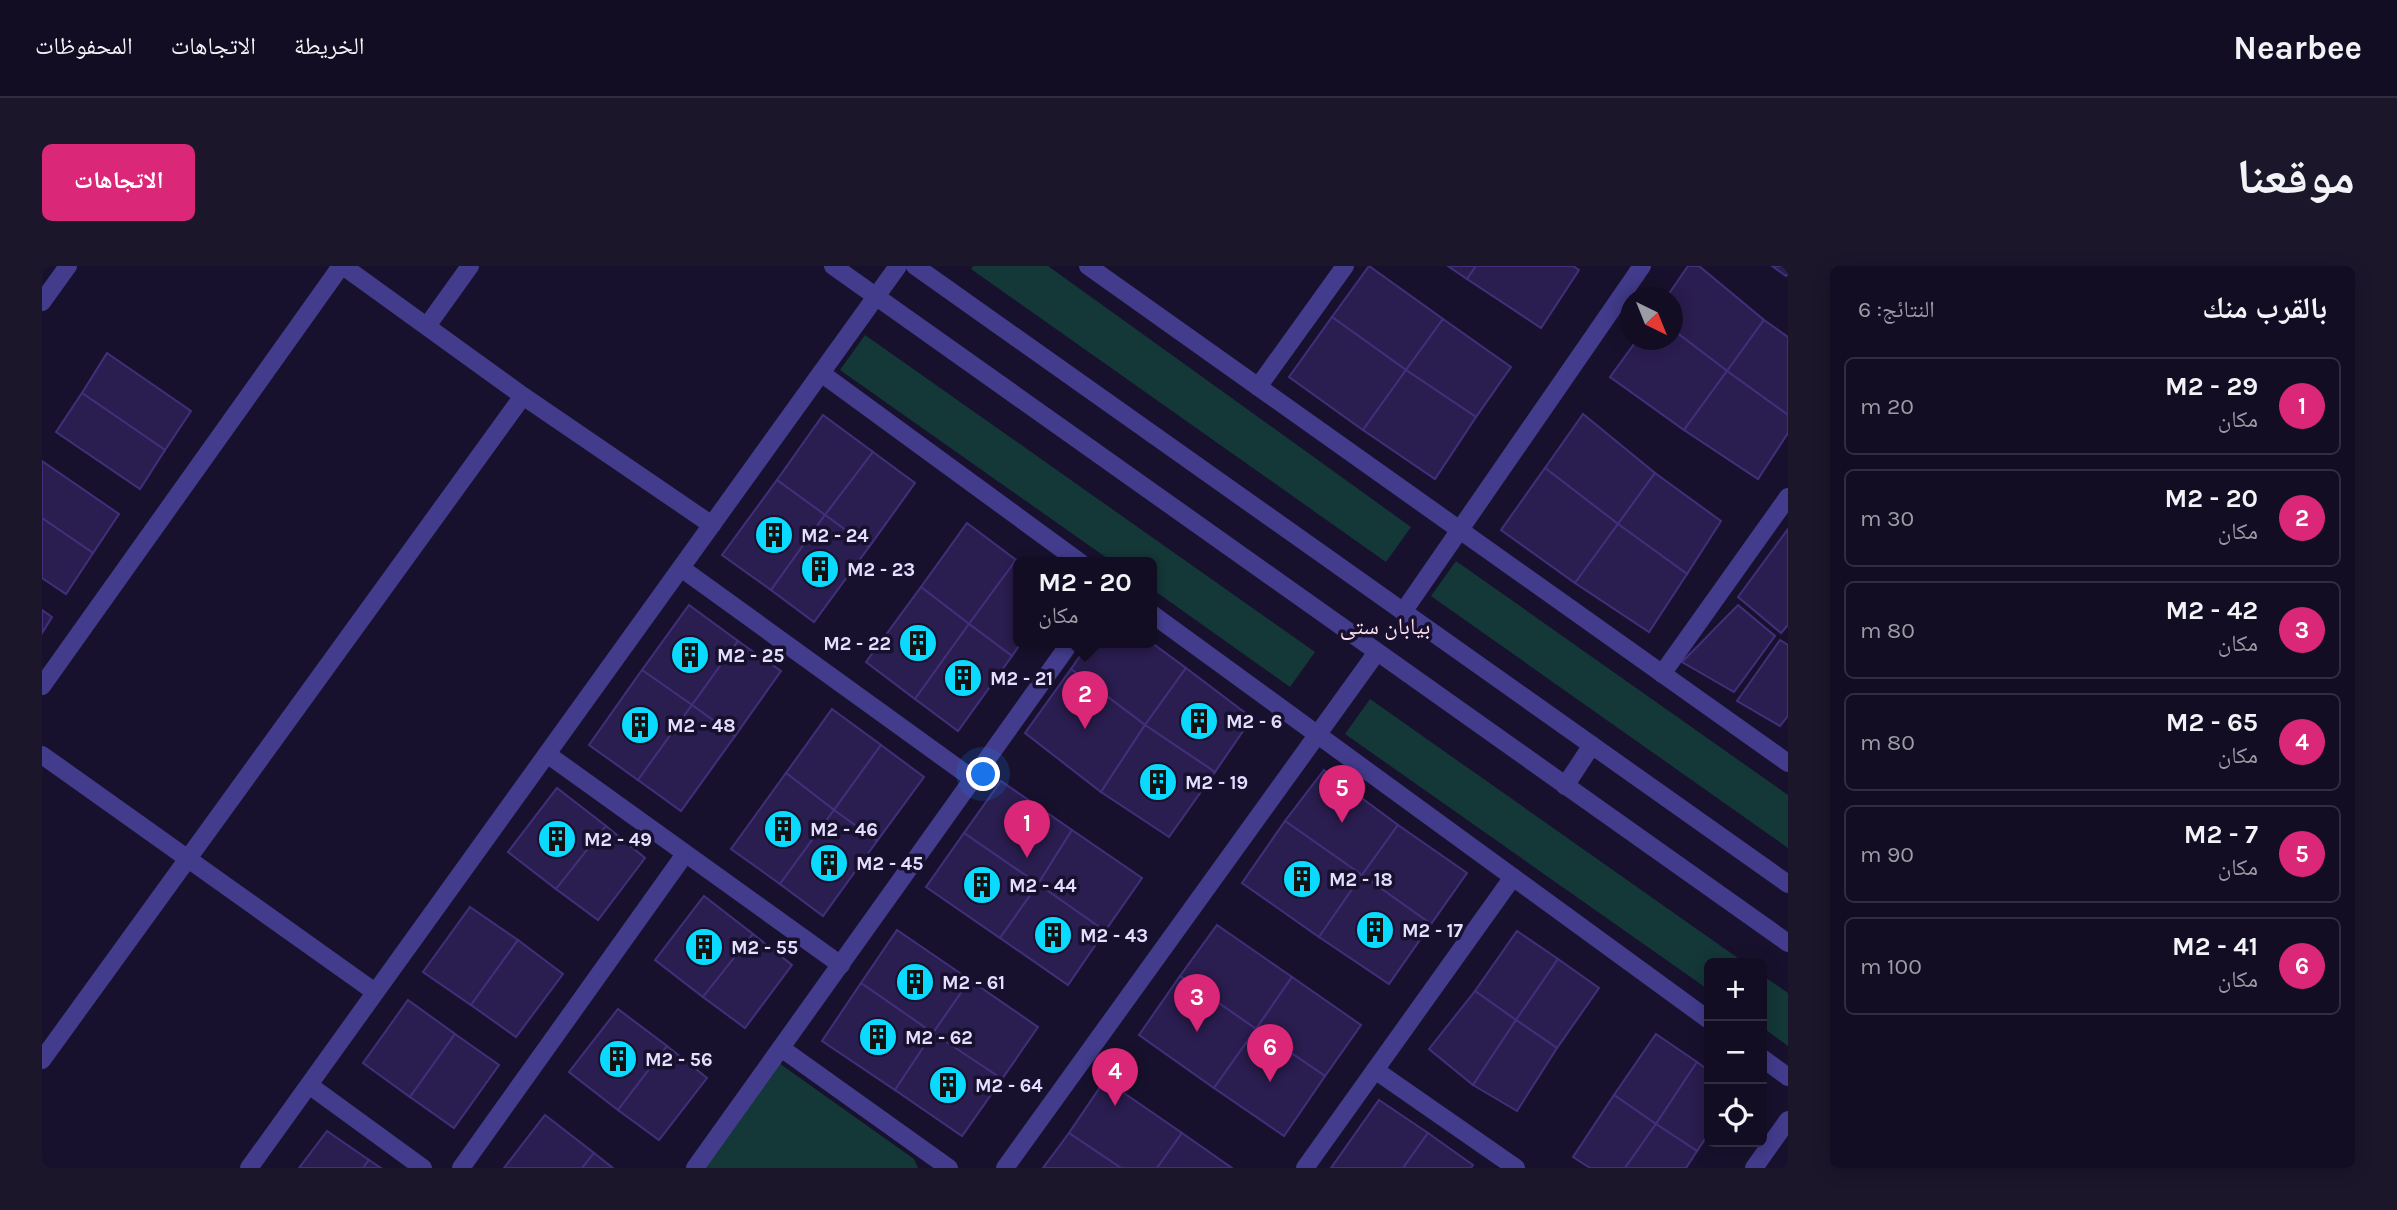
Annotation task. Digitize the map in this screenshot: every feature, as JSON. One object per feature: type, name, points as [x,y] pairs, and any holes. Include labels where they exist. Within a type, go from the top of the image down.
[{"type":"street","points":[[42,302],[68,266]]},
{"type":"street","points":[[42,686],[342,266],[523,396],[712,524]]},
{"type":"street","points":[[427,326],[470,266]]},
{"type":"street","points":[[833,266],[1788,943]]},
{"type":"street","points":[[249,1168],[898,266]]},
{"type":"street","points":[[915,266],[1788,884]]},
{"type":"street","points":[[1088,266],[1788,763]]},
{"type":"street","points":[[1258,387],[1345,266]]},
{"type":"street","points":[[1403,612],[1642,266]]},
{"type":"street","points":[[821,373],[1073,557]]},
{"type":"street","points":[[42,1060],[523,396]]},
{"type":"street","points":[[1662,674],[1788,497]]},
{"type":"street","points":[[681,568],[973,779]]},
{"type":"street","points":[[1157,618],[1704,1016]]},
{"type":"street","points":[[695,1168],[1066,648]]},
{"type":"street","points":[[1005,1168],[1377,652]]},
{"type":"street","points":[[1565,786],[1592,745]]},
{"type":"street","points":[[547,754],[841,965]]},
{"type":"street","points":[[42,755],[375,992]]},
{"type":"street","points":[[461,1168],[685,854]]},
{"type":"street","points":[[1305,1168],[1513,877]]},
{"type":"street","points":[[781,1048],[949,1168]]},
{"type":"street","points":[[1767,1062],[1788,1077]]},
{"type":"street","points":[[1375,1070],[1516,1168]]},
{"type":"street","points":[[309,1085],[423,1168]]},
{"type":"street","points":[[1754,1168],[1788,1120]]},
{"type":"green space","points":[[973,266],[1048,266],[1411,527],[1386,562],[971,269]]},
{"type":"green space","points":[[865,335],[1315,652],[1290,687],[1157,593],[1157,557],[1105,557],[840,370]]},
{"type":"green space","points":[[1456,561],[1788,795],[1788,848],[1431,596]]},
{"type":"green space","points":[[1370,699],[1738,958],[1704,958],[1704,986],[1345,734]]},
{"type":"green space","points":[[1767,978],[1788,993],[1788,1046],[1767,1031]]},
{"type":"green space","points":[[769,1056],[914,1159],[918,1168],[688,1168]]},
{"type":"building","points":[[1369,266],[1443,319],[1406,370],[1332,317]]},
{"type":"building","points":[[1448,266],[1476,266],[1467,279]]},
{"type":"building","points":[[1476,266],[1573,266],[1579,270],[1541,328],[1467,279]]},
{"type":"building","points":[[1688,266],[1699,266],[1764,320],[1727,371],[1683,337],[1683,287],[1674,287]]},
{"type":"building","points":[[1772,266],[1788,266],[1788,274],[1786,276]]},
{"type":"building","points":[[1332,317],[1406,370],[1363,430],[1289,377]]},
{"type":"building","points":[[1443,319],[1511,367],[1476,417],[1406,370]]},
{"type":"building","points":[[1764,320],[1788,337],[1788,415],[1727,371]]},
{"type":"building","points":[[1683,337],[1727,371],[1684,430],[1610,377],[1630,350],[1683,350]]},
{"type":"building","points":[[107,353],[191,411],[165,450],[82,393]]},
{"type":"building","points":[[1406,370],[1476,417],[1435,479],[1363,430]]},
{"type":"building","points":[[1727,371],[1788,415],[1788,433],[1758,479],[1684,430]]},
{"type":"building","points":[[82,393],[165,450],[140,489],[56,432]]},
{"type":"building","points":[[1583,414],[1655,473],[1618,524],[1545,468]]},
{"type":"building","points":[[823,415],[873,452],[825,515],[777,480]]},
{"type":"building","points":[[873,452],[915,483],[869,547],[825,515]]},
{"type":"building","points":[[42,461],[119,514],[93,553],[42,518]]},
{"type":"building","points":[[1545,468],[1618,524],[1575,583],[1501,530]]},
{"type":"building","points":[[1655,473],[1721,521],[1687,574],[1618,524]]},
{"type":"building","name":"M2 - 24","points":[[777,480],[825,515],[771,590],[722,555]]},
{"type":"building","name":"M2 - 23","points":[[825,515],[869,547],[814,622],[771,590]]},
{"type":"building","points":[[42,518],[93,553],[66,594],[42,578]]},
{"type":"building","points":[[967,523],[1013,558],[1013,564],[969,624],[921,587]]},
{"type":"building","points":[[1618,524],[1687,574],[1649,632],[1575,583]]},
{"type":"building","points":[[1788,529],[1788,625],[1781,633],[1738,597]]},
{"type":"building","points":[[1013,564],[1013,648],[1018,648],[1012,656],[969,624]]},
{"type":"building","name":"M2 - 22","points":[[921,587],[969,624],[915,699],[866,662]]},
{"type":"building","name":"M2 - 25","points":[[689,605],[738,641],[692,705],[642,670]]},
{"type":"building","points":[[1738,605],[1775,636],[1734,692],[1682,662]]},
{"type":"building","points":[[42,610],[52,617],[42,633]]},
{"type":"building","name":"M2 - 21","points":[[969,624],[1012,656],[958,731],[915,699]]},
{"type":"building","points":[[1780,640],[1788,645],[1788,716],[1780,726],[1737,701]]},
{"type":"building","points":[[738,641],[781,671],[735,736],[692,705]]},
{"type":"building","points":[[1157,647],[1186,668],[1145,725],[1071,669],[1086,648]]},
{"type":"building","name":"M2 - 6","points":[[1186,668],[1252,718],[1215,772],[1145,725]]},
{"type":"building","points":[[1071,669],[1145,725],[1101,792],[1025,733]]},
{"type":"building","name":"M2 - 48","points":[[642,670],[692,705],[638,780],[589,745]]},
{"type":"building","points":[[692,705],[735,736],[681,811],[638,780]]},
{"type":"building","points":[[832,709],[881,745],[834,810],[786,773]]},
{"type":"building","name":"M2 - 19","points":[[1145,725],[1215,772],[1169,837],[1101,792]]},
{"type":"building","points":[[881,745],[924,777],[877,841],[834,810]]},
{"type":"building","points":[[1324,770],[1398,825],[1362,875],[1285,821]]},
{"type":"building","name":"M2 - 46","points":[[786,773],[834,810],[780,884],[731,849]]},
{"type":"building","points":[[1001,781],[1072,830],[1038,884],[964,833]]},
{"type":"building","name":"M2 - 49","points":[[557,788],[606,826],[556,889],[508,852]]},
{"type":"building","name":"M2 - 45","points":[[834,810],[877,841],[823,916],[780,884]]},
{"type":"building","name":"M2 - 18","points":[[1285,821],[1362,875],[1319,937],[1242,883]]},
{"type":"building","points":[[1398,825],[1467,873],[1431,924],[1362,875]]},
{"type":"building","points":[[606,826],[645,858],[598,920],[556,889]]},
{"type":"building","points":[[1072,830],[1142,878],[1105,931],[1038,884]]},
{"type":"building","name":"M2 - 44","points":[[964,833],[1038,884],[1000,938],[926,887]]},
{"type":"building","name":"M2 - 17","points":[[1362,875],[1431,924],[1389,984],[1319,937]]},
{"type":"building","name":"M2 - 43","points":[[1038,884],[1105,931],[1068,985],[1000,938]]},
{"type":"building","name":"M2 - 55","points":[[704,896],[753,934],[703,997],[655,960]]},
{"type":"building","points":[[470,907],[518,940],[471,1005],[423,972]]},
{"type":"building","points":[[1217,925],[1292,977],[1256,1029],[1180,976]]},
{"type":"building","name":"M2 - 61","points":[[897,930],[970,980],[933,1033],[861,983]]},
{"type":"building","points":[[1517,931],[1558,959],[1516,1020],[1475,991]]},
{"type":"building","points":[[753,934],[792,965],[745,1028],[703,997]]},
{"type":"building","points":[[518,940],[563,974],[516,1037],[471,1005]]},
{"type":"building","points":[[1558,959],[1599,988],[1557,1048],[1516,1020]]},
{"type":"building","points":[[1180,976],[1256,1029],[1214,1088],[1139,1035]]},
{"type":"building","points":[[1292,977],[1361,1025],[1325,1076],[1256,1029]]},
{"type":"building","points":[[970,980],[1038,1027],[1002,1079],[933,1033]]},
{"type":"building","name":"M2 - 62","points":[[861,983],[933,1033],[895,1090],[822,1041]]},
{"type":"building","points":[[1475,991],[1516,1020],[1473,1085],[1429,1049]]},
{"type":"building","points":[[408,1000],[455,1034],[410,1097],[363,1063]]},
{"type":"building","name":"M2 - 56","points":[[618,1009],[667,1046],[618,1110],[569,1072]]},
{"type":"building","points":[[1516,1020],[1557,1048],[1517,1111],[1473,1085]]},
{"type":"building","points":[[1256,1029],[1325,1076],[1284,1136],[1214,1088]]},
{"type":"building","name":"M2 - 64","points":[[933,1033],[1002,1079],[962,1136],[895,1090]]},
{"type":"building","points":[[455,1034],[499,1065],[454,1128],[410,1097]]},
{"type":"building","points":[[1656,1034],[1697,1062],[1656,1124],[1614,1095]]},
{"type":"building","points":[[667,1046],[707,1078],[659,1140],[618,1110]]},
{"type":"building","points":[[1697,1062],[1704,1067],[1704,1140],[1697,1151],[1656,1124]]},
{"type":"building","points":[[1105,1080],[1182,1133],[1157,1168],[1121,1168],[1069,1133]]},
{"type":"building","points":[[1614,1095],[1656,1124],[1625,1168],[1590,1168],[1573,1157]]},
{"type":"building","points":[[1379,1100],[1428,1133],[1403,1168],[1331,1168]]},
{"type":"building","points":[[545,1115],[594,1153],[582,1168],[504,1168]]},
{"type":"building","points":[[1656,1124],[1697,1151],[1686,1168],[1625,1168]]},
{"type":"building","points":[[327,1131],[369,1160],[363,1168],[299,1168]]},
{"type":"building","points":[[1069,1133],[1121,1168],[1043,1168]]},
{"type":"building","points":[[1182,1133],[1232,1168],[1157,1168]]},
{"type":"building","points":[[1428,1133],[1473,1165],[1471,1168],[1403,1168]]},
{"type":"building","points":[[594,1153],[613,1168],[582,1168]]},
{"type":"building","points":[[369,1160],[381,1168],[363,1168]]},
{"type":"place","name":"M2 - 24","points":[[774,535]]},
{"type":"place","name":"M2 - 23","points":[[820,569]]},
{"type":"place","name":"M2 - 22","points":[[918,643]]},
{"type":"place","name":"M2 - 25","points":[[690,655]]},
{"type":"place","name":"M2 - 21","points":[[963,678]]},
{"type":"place","name":"M2 - 6","points":[[1199,721]]},
{"type":"place","name":"M2 - 48","points":[[640,725]]},
{"type":"place","name":"M2 - 20","points":[[1085,729]]},
{"type":"place","name":"M2 - 19","points":[[1158,782]]},
{"type":"place","name":"M2 - 7","points":[[1342,823]]},
{"type":"place","name":"M2 - 46","points":[[783,829]]},
{"type":"place","name":"M2 - 49","points":[[557,839]]},
{"type":"place","name":"M2 - 29","points":[[1027,858]]},
{"type":"place","name":"M2 - 45","points":[[829,863]]},
{"type":"place","name":"M2 - 18","points":[[1302,879]]},
{"type":"place","name":"M2 - 44","points":[[982,885]]},
{"type":"place","name":"M2 - 17","points":[[1375,930]]},
{"type":"place","name":"M2 - 43","points":[[1053,935]]},
{"type":"place","name":"M2 - 55","points":[[704,947]]},
{"type":"place","name":"M2 - 61","points":[[915,982]]},
{"type":"place","name":"M2 - 42","points":[[1197,1032]]},
{"type":"place","name":"M2 - 62","points":[[878,1037]]},
{"type":"place","name":"M2 - 56","points":[[618,1059]]},
{"type":"place","name":"M2 - 41","points":[[1270,1082]]},
{"type":"place","name":"M2 - 64","points":[[948,1085]]},
{"type":"place","name":"M2 - 65","points":[[1115,1106]]},
{"type":"district","name":"بیابان ستی","points":[[1385,626]]}]
